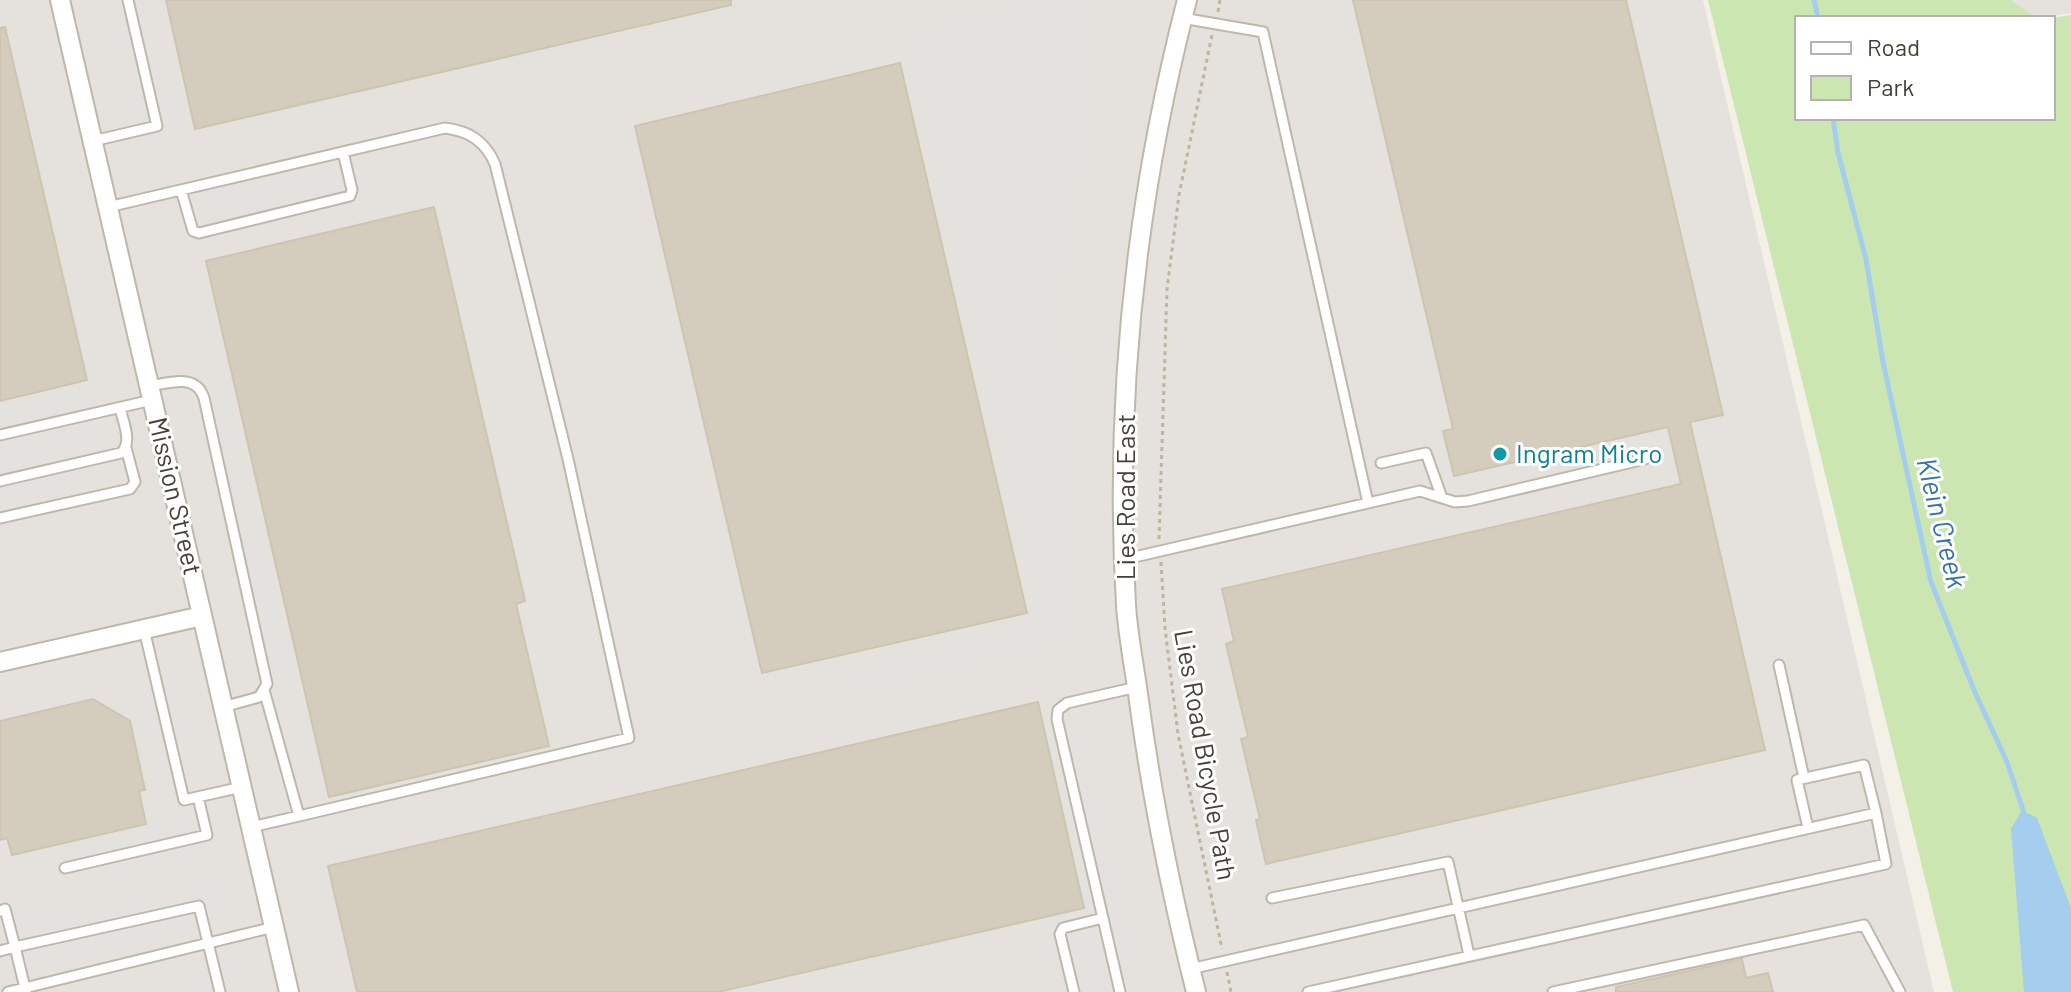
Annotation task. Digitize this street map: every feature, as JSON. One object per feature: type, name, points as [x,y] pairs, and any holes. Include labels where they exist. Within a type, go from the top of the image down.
[{"type":"street","name":"Mission Street","points":[[60,0],[289,992]]},
{"type":"street","name":"Lies Road East","points":[[1184,9],[1154,145],[1134,277],[1127,383],[1126,607],[1157,817],[1196,992]]},
{"type":"street","points":[[0,662],[202,616]]},
{"type":"lane","points":[[93,141],[157,126],[128,0]]},
{"type":"lane","points":[[1184,9],[1215,23],[1263,32],[1368,503]]},
{"type":"lane","points":[[108,207],[445,128],[472,135],[490,154],[568,459],[629,738],[251,827]]},
{"type":"lane","points":[[181,190],[189,224],[193,231],[199,233],[350,196],[352,190],[343,152]]},
{"type":"lane","points":[[0,435],[120,408],[187,380],[202,391],[267,684],[251,701],[223,707]]},
{"type":"lane","points":[[0,481],[121,453],[128,442],[120,408]]},
{"type":"lane","points":[[0,518],[130,489],[135,482],[126,448]]},
{"type":"lane","points":[[1381,463],[1426,453],[1442,498]]},
{"type":"lane","points":[[1126,559],[1420,491],[1455,502],[1468,501],[1645,459]]},
{"type":"lane","points":[[144,629],[184,800],[242,787]]},
{"type":"lane","points":[[1779,665],[1804,778]]},
{"type":"lane","points":[[1120,992],[1057,719],[1058,710],[1067,703],[1137,687]]},
{"type":"lane","points":[[264,690],[299,816]]},
{"type":"lane","points":[[1308,992],[1886,864],[1864,765],[1797,780],[1808,828]]},
{"type":"lane","points":[[65,868],[207,835],[198,797]]},
{"type":"lane","points":[[1190,969],[1876,813]]},
{"type":"lane","points":[[1272,898],[1448,862],[1469,955]]},
{"type":"lane","points":[[0,951],[199,906],[220,992]]},
{"type":"lane","points":[[0,911],[5,909],[26,990]]},
{"type":"lane","points":[[1074,992],[1060,934],[1063,928],[1103,918]]},
{"type":"lane","points":[[1553,992],[1864,925],[1900,992]]},
{"type":"lane","points":[[8,992],[274,927]]},
{"type":"path","name":"Lies Road Bicycle Path","points":[[1220,0],[1179,195],[1167,289],[1160,551],[1165,628],[1178,734],[1231,992]]},
{"type":"shaded area","points":[[0,0],[1703,0],[1934,992],[0,992]]},
{"type":"shaded area","points":[[104,0],[150,0],[180,130],[135,140]]},
{"type":"shaded area","points":[[1025,0],[1083,0],[1099,70],[1067,276],[1052,281],[1075,372],[1080,635],[1043,643],[1045,652],[841,699],[833,669],[1038,621],[901,27]]},
{"type":"shaded area","points":[[2011,0],[2071,0],[2071,13],[2033,16]]},
{"type":"shaded area","points":[[356,157],[364,194],[359,204],[194,244],[184,240],[173,201]]},
{"type":"shaded area","points":[[226,389],[241,445],[224,449],[242,523],[258,520],[291,668],[259,676],[195,397]]},
{"type":"shaded area","points":[[90,390],[111,479],[0,505],[0,411]]},
{"type":"shaded area","points":[[175,663],[201,777],[157,787],[132,673]]},
{"type":"shaded area","points":[[1081,716],[1146,992],[1051,992],[1035,920],[1084,908],[1043,724]]},
{"type":"shaded area","points":[[208,811],[219,854],[102,882],[99,868],[60,878],[57,861],[62,859],[59,848]]},
{"type":"shaded area","points":[[223,876],[234,920],[4,977],[0,955],[0,898],[45,906],[81,907],[106,904]]},
{"type":"shaded area","points":[[234,949],[244,992],[197,992],[190,960]]},
{"type":"green space","points":[[1708,0],[2011,0],[2033,16],[1795,16],[1795,120],[2055,120],[2055,18],[2071,15],[2071,992],[1953,992]]},
{"type":"water","points":[[2022,810],[2037,818],[2071,908],[2071,992],[2024,992],[2011,829]]},
{"type":"building","points":[[166,0],[731,0],[731,5],[195,129]]},
{"type":"building","name":"Ingram Micro","points":[[1353,0],[1626,0],[1723,415],[1690,422],[1765,750],[1266,864],[1256,820],[1260,819],[1241,739],[1248,737],[1226,644],[1234,641],[1222,589],[1681,484],[1668,427],[1454,476],[1443,431],[1453,429]]},
{"type":"building","points":[[5,27],[87,380],[0,401],[0,28]]},
{"type":"building","points":[[900,63],[1027,613],[762,673],[635,126]]},
{"type":"building","points":[[434,207],[525,601],[516,604],[549,746],[329,797],[206,261]]},
{"type":"building","points":[[93,699],[130,721],[145,790],[139,791],[146,824],[12,855],[7,838],[0,840],[0,721]]},
{"type":"building","points":[[1038,702],[1084,908],[718,992],[357,992],[328,866]]},
{"type":"building","points":[[1742,959],[1746,978],[1768,973],[1773,992],[1616,992],[1616,987]]},
{"type":"waterway","name":"Klein Creek","points":[[1814,0],[1818,16]]},
{"type":"waterway","name":"Klein Creek","points":[[1833,120],[1838,153],[1866,259],[1883,362],[1931,582],[2007,762],[2024,813]]},
{"type":"place","name":"Ingram Micro","points":[[1500,454]]}]
